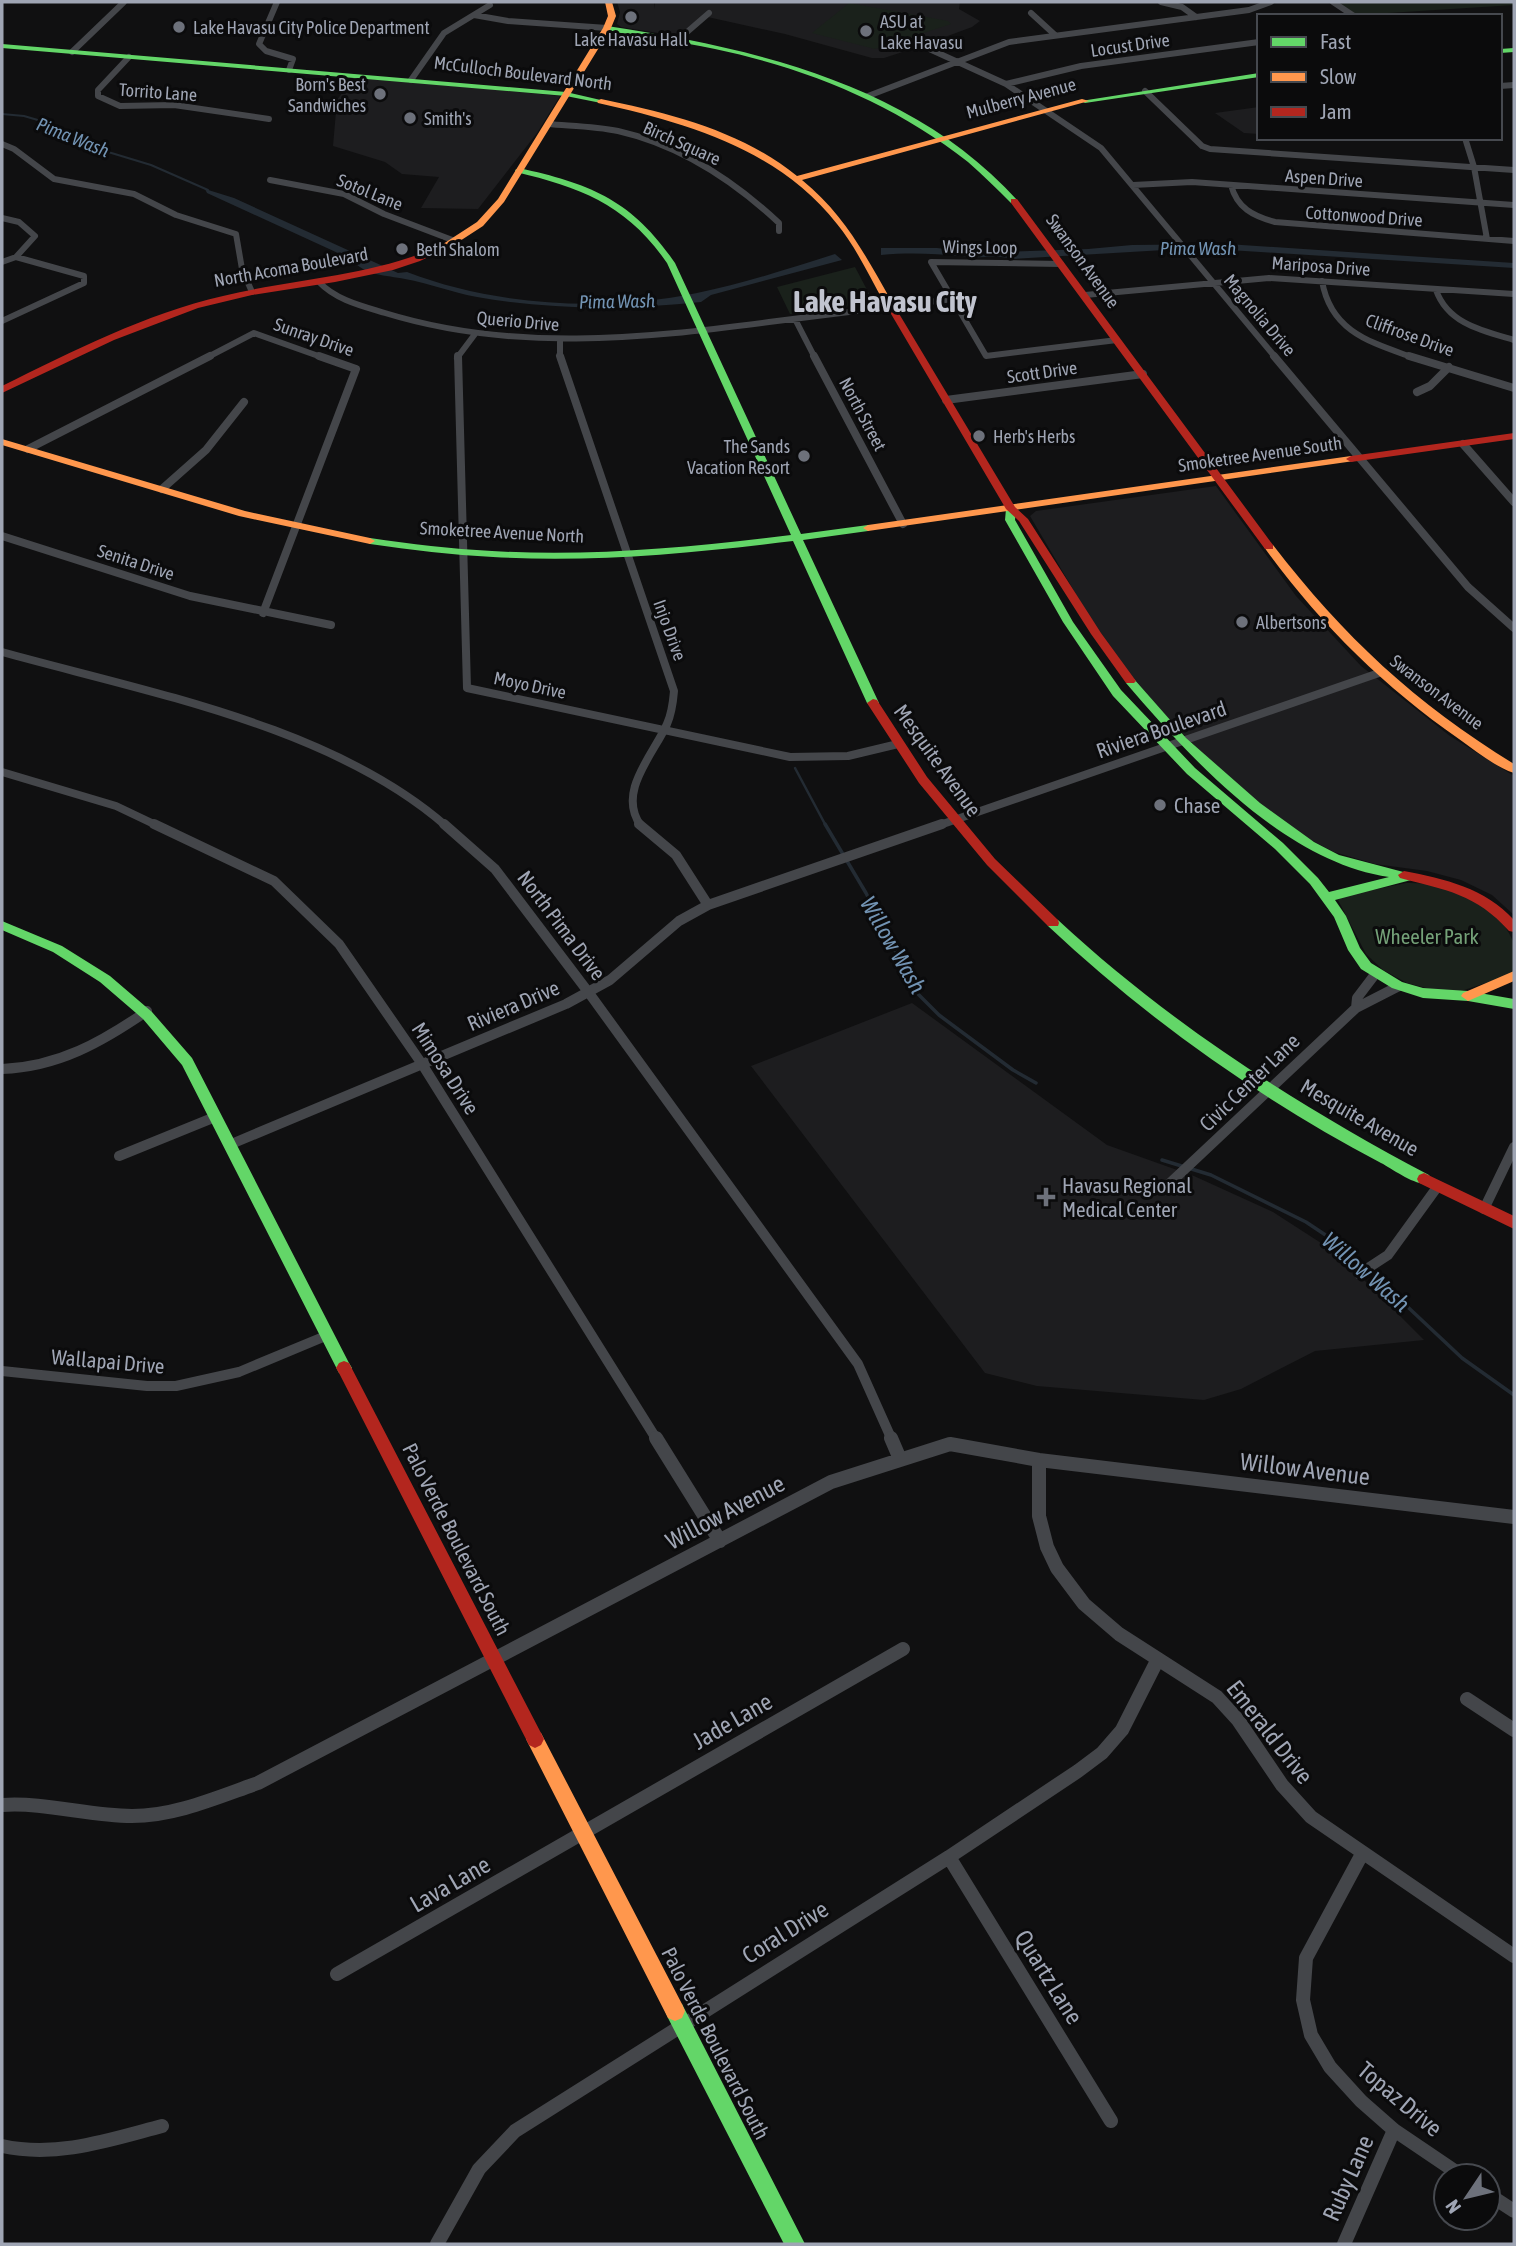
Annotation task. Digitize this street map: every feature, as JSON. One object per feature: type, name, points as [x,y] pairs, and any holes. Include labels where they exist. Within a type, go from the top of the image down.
[{"type":"street","points":[[72,52],[124,2]]},
{"type":"street","points":[[274,61],[259,44],[276,2]]},
{"type":"street","points":[[607,28],[612,16],[609,2]]},
{"type":"street","points":[[1161,2],[1180,6],[1196,17]]},
{"type":"street","points":[[867,96],[998,44],[1252,10],[1271,2]]},
{"type":"street","points":[[1333,2],[1351,14]]},
{"type":"street","points":[[411,80],[444,33],[490,5]]},
{"type":"street","points":[[679,39],[709,13]]},
{"type":"street","points":[[1031,13],[1055,35]]},
{"type":"street","name":"Swanson Avenue","points":[[474,15],[508,21],[607,28],[679,39],[771,61],[867,96],[944,138],[1002,185],[1304,595],[1333,629],[1379,673],[1457,733],[1514,769]]},
{"type":"street","name":"North Acoma Boulevard","points":[[2,390],[145,322],[201,304],[252,292],[394,267],[455,241],[493,212],[607,28]]},
{"type":"street","name":"Magnolia Drive","points":[[914,42],[1006,84],[1101,148],[1461,579],[1514,628]]},
{"type":"street","name":"Locust Drive","points":[[1006,84],[1081,66],[1257,42]]},
{"type":"street","name":"McCulloch Boulevard North","points":[[2,46],[129,57],[274,61],[289,69],[566,94],[631,106],[680,120],[747,148],[798,178],[840,221],[1011,509]]},
{"type":"street","name":"Torrito Lane","points":[[129,57],[98,90],[98,96],[103,100],[127,106],[176,105],[269,120]]},
{"type":"street","name":"Mulberry Avenue","points":[[798,178],[1088,100],[1257,75]]},
{"type":"street","points":[[1145,91],[1202,146],[1210,149],[1514,170]]},
{"type":"street","name":"Birch Square","points":[[548,124],[618,132],[696,160],[747,193],[779,223],[779,231]]},
{"type":"street","points":[[1466,140],[1474,167],[1487,239]]},
{"type":"street","points":[[2,144],[14,149],[54,178],[134,194],[176,215],[236,234],[242,269],[252,292]]},
{"type":"street","name":"Mesquite Avenue","points":[[519,170],[548,176],[591,191],[618,205],[641,222],[664,249],[854,669],[898,744],[954,820],[1021,893],[1077,945],[1178,1026],[1268,1088],[1343,1134],[1438,1186],[1514,1223]]},
{"type":"street","name":"Sotol Lane","points":[[270,180],[344,194],[384,214],[455,241]]},
{"type":"street","name":"Aspen Drive","points":[[1133,184],[1167,181],[1514,205]]},
{"type":"street","name":"Cottonwood Drive","points":[[1231,185],[1238,204],[1256,216],[1275,222],[1514,241]]},
{"type":"street","points":[[2,218],[19,222],[35,236],[16,257],[2,262]]},
{"type":"street","points":[[2,321],[84,283],[84,276],[16,257]]},
{"type":"street","name":"Wings Loop","points":[[1056,257],[931,262],[986,356],[1117,340]]},
{"type":"street","name":"Mariposa Drive","points":[[1085,295],[1269,278],[1514,294]]},
{"type":"street","name":"Cliffrose Drive","points":[[1322,281],[1328,307],[1352,331],[1384,347],[1514,388]]},
{"type":"street","name":"Querio Drive","points":[[319,282],[337,296],[384,314],[475,334],[560,341],[637,339],[953,299]]},
{"type":"street","points":[[1436,290],[1439,304],[1451,316],[1470,326],[1514,340]]},
{"type":"street","name":"North Street","points":[[795,319],[903,524]]},
{"type":"street","name":"Sunray Drive","points":[[28,449],[254,333],[356,369],[263,613]]},
{"type":"street","name":"Moyo Drive","points":[[475,334],[457,357],[467,688],[790,757],[848,756],[898,744]]},
{"type":"street","name":"Injo Drive","points":[[560,341],[560,362],[674,691],[672,715],[634,787],[631,802],[633,814],[648,834],[674,853],[708,905]]},
{"type":"street","points":[[1417,392],[1430,386],[1449,367]]},
{"type":"street","name":"Scott Drive","points":[[946,400],[1143,374]]},
{"type":"street","points":[[162,489],[206,450],[244,402]]},
{"type":"street","name":"Smoketree Avenue South","points":[[1011,509],[1514,436]]},
{"type":"street","name":"Smoketree Avenue North","points":[[2,442],[297,527],[362,540],[464,552],[531,556],[696,551],[1011,509]]},
{"type":"street","points":[[1463,444],[1514,502]]},
{"type":"street","points":[[1011,509],[1010,520],[1068,622],[1111,685],[1166,747],[1217,796],[1279,846],[1327,897],[1340,916],[1354,950],[1376,973],[1399,986],[1442,996],[1468,996],[1514,1004]]},
{"type":"street","points":[[1011,509],[1023,519],[1105,649],[1182,741],[1256,806],[1310,845],[1357,866],[1444,882],[1472,892],[1501,912],[1514,928]]},
{"type":"street","name":"Senita Drive","points":[[2,536],[190,596],[331,625]]},
{"type":"street","points":[[1068,622],[1080,627],[1094,646],[1105,649]]},
{"type":"street","name":"North Pima Drive","points":[[2,652],[225,714],[332,752],[411,798],[495,869],[589,993],[858,1364],[900,1459]]},
{"type":"street","name":"Riviera Boulevard","points":[[954,820],[1379,673]]},
{"type":"street","name":"Mimosa Drive","points":[[2,772],[116,806],[274,881],[339,944],[422,1064],[720,1541]]},
{"type":"street","name":"Riviera Drive","points":[[229,1145],[589,993],[631,965],[680,921],[708,905],[954,820]]},
{"type":"street","points":[[1327,897],[1409,876]]},
{"type":"street","name":"Palo Verde Boulevard South","points":[[2,925],[67,953],[124,990],[147,1011],[187,1062],[795,2244]]},
{"type":"street","name":"Civic Center Lane","points":[[1356,1008],[1357,998],[1376,973]]},
{"type":"street","points":[[1468,996],[1514,976]]},
{"type":"street","name":"Civic Center Lane","points":[[1169,1184],[1356,1008],[1368,1006],[1382,993],[1399,986]]},
{"type":"street","points":[[2,1069],[22,1069],[68,1056],[114,1033],[147,1011]]},
{"type":"street","points":[[119,1156],[215,1117]]},
{"type":"street","points":[[1484,1209],[1514,1147]]},
{"type":"street","points":[[1359,1274],[1388,1255],[1438,1186]]},
{"type":"street","name":"Wallapai Drive","points":[[2,1371],[176,1387],[239,1372],[328,1335]]},
{"type":"street","name":"Willow Avenue","points":[[2,1805],[62,1807],[133,1816],[198,1804],[258,1783],[831,1482],[950,1444],[1039,1460],[1514,1517]]},
{"type":"street","name":"Emerald Drive","points":[[1039,1460],[1040,1522],[1050,1556],[1065,1584],[1086,1609],[1114,1632],[1201,1683],[1224,1703],[1291,1797],[1311,1817],[1514,1956]]},
{"type":"street","name":"Jade Lane","points":[[585,1833],[903,1649]]},
{"type":"street","name":"Coral Drive","points":[[437,2244],[479,2169],[515,2131],[682,2023],[949,1857],[1102,1753],[1122,1730],[1158,1659]]},
{"type":"street","points":[[1467,1699],[1514,1730]]},
{"type":"street","name":"Lava Lane","points":[[337,1974],[585,1833]]},
{"type":"street","name":"Topaz Drive","points":[[1362,1854],[1306,1958],[1303,2000],[1311,2035],[1330,2067],[1361,2101],[1394,2130],[1441,2162]]},
{"type":"street","name":"Quartz Lane","points":[[949,1857],[1111,2121]]},
{"type":"street","points":[[2,2146],[16,2151],[56,2149],[103,2142],[162,2126]]},
{"type":"street","name":"Ruby Lane","points":[[1344,2244],[1394,2130]]},
{"type":"shaded area","name":"ASU at Lake Havasu","points":[[617,2],[654,2],[655,9],[655,2],[960,2],[959,9],[980,21],[972,27],[918,47],[884,58],[872,58],[785,34],[703,16],[677,36],[621,27],[617,24],[620,12]]},
{"type":"shaded area","points":[[353,78],[560,96],[537,133],[478,209],[421,208],[439,177],[402,174],[385,162],[333,146],[337,100]]},
{"type":"shaded area","points":[[1257,107],[1257,134],[1244,133],[1215,113]]},
{"type":"shaded area","points":[[1216,486],[1296,596],[1361,666],[1450,736],[1514,776],[1514,915],[1492,895],[1461,880],[1427,871],[1375,864],[1334,852],[1311,840],[1258,802],[1215,766],[1171,722],[1129,673],[1087,613],[1030,516],[1036,511]]},
{"type":"shaded area","name":"Havasu Regional Medical Center","points":[[912,1003],[1107,1145],[1194,1176],[1273,1212],[1338,1254],[1424,1340],[1315,1351],[1241,1389],[1204,1400],[1037,1386],[985,1373],[751,1066]]},
{"type":"green space","points":[[1338,2],[1514,2],[1514,5],[1356,14]]},
{"type":"green space","points":[[849,3],[948,21],[951,24],[875,49],[812,33]]},
{"type":"green space","points":[[855,267],[874,303],[790,314],[777,287]]},
{"type":"green space","name":"Wheeler Park","points":[[1406,883],[1422,883],[1454,890],[1469,896],[1495,914],[1513,941],[1514,974],[1461,991],[1434,990],[1407,983],[1383,970],[1366,954],[1338,900],[1343,896]]},
{"type":"water","points":[[205,189],[234,198],[398,273],[407,272],[476,292],[513,299],[588,304],[661,299],[732,285],[835,254],[842,260],[711,295],[701,302],[617,307],[505,301],[369,272],[351,259],[207,193]]},
{"type":"water","points":[[1227,244],[1514,263],[1514,268],[1198,248],[1012,259],[926,254],[881,255],[881,248],[937,248],[976,253],[1132,245]]},
{"type":"waterway","name":"Pima Wash","points":[[2,114],[24,116],[48,123],[95,148],[151,165],[208,190]]},
{"type":"waterway","name":"Willow Wash","points":[[795,768],[826,826]]},
{"type":"waterway","name":"Willow Wash","points":[[825,824],[866,893],[916,992],[939,1015],[1013,1070],[1036,1083]]},
{"type":"waterway","name":"Willow Wash","points":[[1162,1160],[1211,1175],[1306,1222],[1345,1248],[1462,1358],[1514,1395]]},
{"type":"traffic: fast","points":[[607,28],[719,47],[827,79],[878,101],[927,129],[972,162],[1014,201]]},
{"type":"traffic: fast","points":[[2,46],[566,94],[601,101]]},
{"type":"traffic: fast","points":[[1502,51],[1514,50]]},
{"type":"traffic: fast","points":[[1085,101],[1257,75]]},
{"type":"traffic: fast","points":[[519,170],[565,182],[606,199],[641,225],[671,263],[873,703]]},
{"type":"traffic: fast","points":[[1011,509],[1010,520],[1068,622],[1117,693],[1191,771],[1279,846],[1314,881],[1340,916],[1354,950],[1366,966],[1397,985],[1423,993],[1468,996],[1514,1004]]},
{"type":"traffic: fast","points":[[370,541],[432,550],[557,556],[682,550],[868,528]]},
{"type":"traffic: fast","points":[[1130,681],[1182,741],[1256,806],[1310,845],[1335,858],[1377,871],[1404,875]]},
{"type":"traffic: fast","points":[[1327,897],[1407,877]]},
{"type":"traffic: fast","points":[[1053,923],[1136,996],[1229,1064],[1327,1126],[1424,1179]]},
{"type":"traffic: fast","points":[[2,925],[57,949],[105,979],[147,1016],[187,1062],[344,1368]]},
{"type":"traffic: fast","points":[[675,2011],[795,2244]]},
{"type":"traffic: slow","points":[[443,248],[480,224],[501,200],[607,28],[612,16],[609,2]]},
{"type":"traffic: slow","points":[[601,101],[699,127],[760,155],[788,173],[814,194],[845,228],[888,302]]},
{"type":"traffic: slow","points":[[798,178],[1085,101]]},
{"type":"traffic: slow","points":[[2,442],[243,514],[370,541]]},
{"type":"traffic: slow","points":[[868,528],[1351,459]]},
{"type":"traffic: slow","points":[[1269,547],[1322,613],[1380,671],[1443,723],[1514,769]]},
{"type":"traffic: slow","points":[[1468,996],[1514,976]]},
{"type":"traffic: slow","points":[[535,1739],[675,2011]]},
{"type":"traffic: jam","points":[[1014,201],[1269,547]]},
{"type":"traffic: jam","points":[[2,390],[110,338],[166,315],[252,292],[390,268],[443,248]]},
{"type":"traffic: jam","points":[[888,302],[1011,509],[1023,519],[1096,634],[1130,681]]},
{"type":"traffic: jam","points":[[1351,459],[1514,436]]},
{"type":"traffic: jam","points":[[873,703],[923,780],[991,862],[1053,923]]},
{"type":"traffic: jam","points":[[1404,875],[1465,891],[1491,906],[1514,928]]},
{"type":"traffic: jam","points":[[1424,1179],[1514,1223]]},
{"type":"traffic: jam","points":[[344,1368],[535,1739]]},
{"type":"place","name":"Lake Havasu Hall","points":[[631,17]]},
{"type":"place","name":"Lake Havasu City Police Department","points":[[179,27]]},
{"type":"place","name":"ASU at Lake Havasu","points":[[866,31]]},
{"type":"place","name":"Born's Best Sandwiches","points":[[380,94]]},
{"type":"place","name":"Smith's","points":[[410,118]]},
{"type":"place","name":"Beth Shalom","points":[[402,249]]},
{"type":"place","name":"Herb's Herbs","points":[[979,436]]},
{"type":"place","name":"The Sands Vacation Resort","points":[[804,456]]},
{"type":"place","name":"Albertsons","points":[[1242,622]]},
{"type":"place","name":"Chase","points":[[1160,805]]},
{"type":"place","name":"Havasu Regional Medical Center","points":[[1046,1197]]},
{"type":"district","name":"Lake Havasu City","points":[[885,301]]}]
